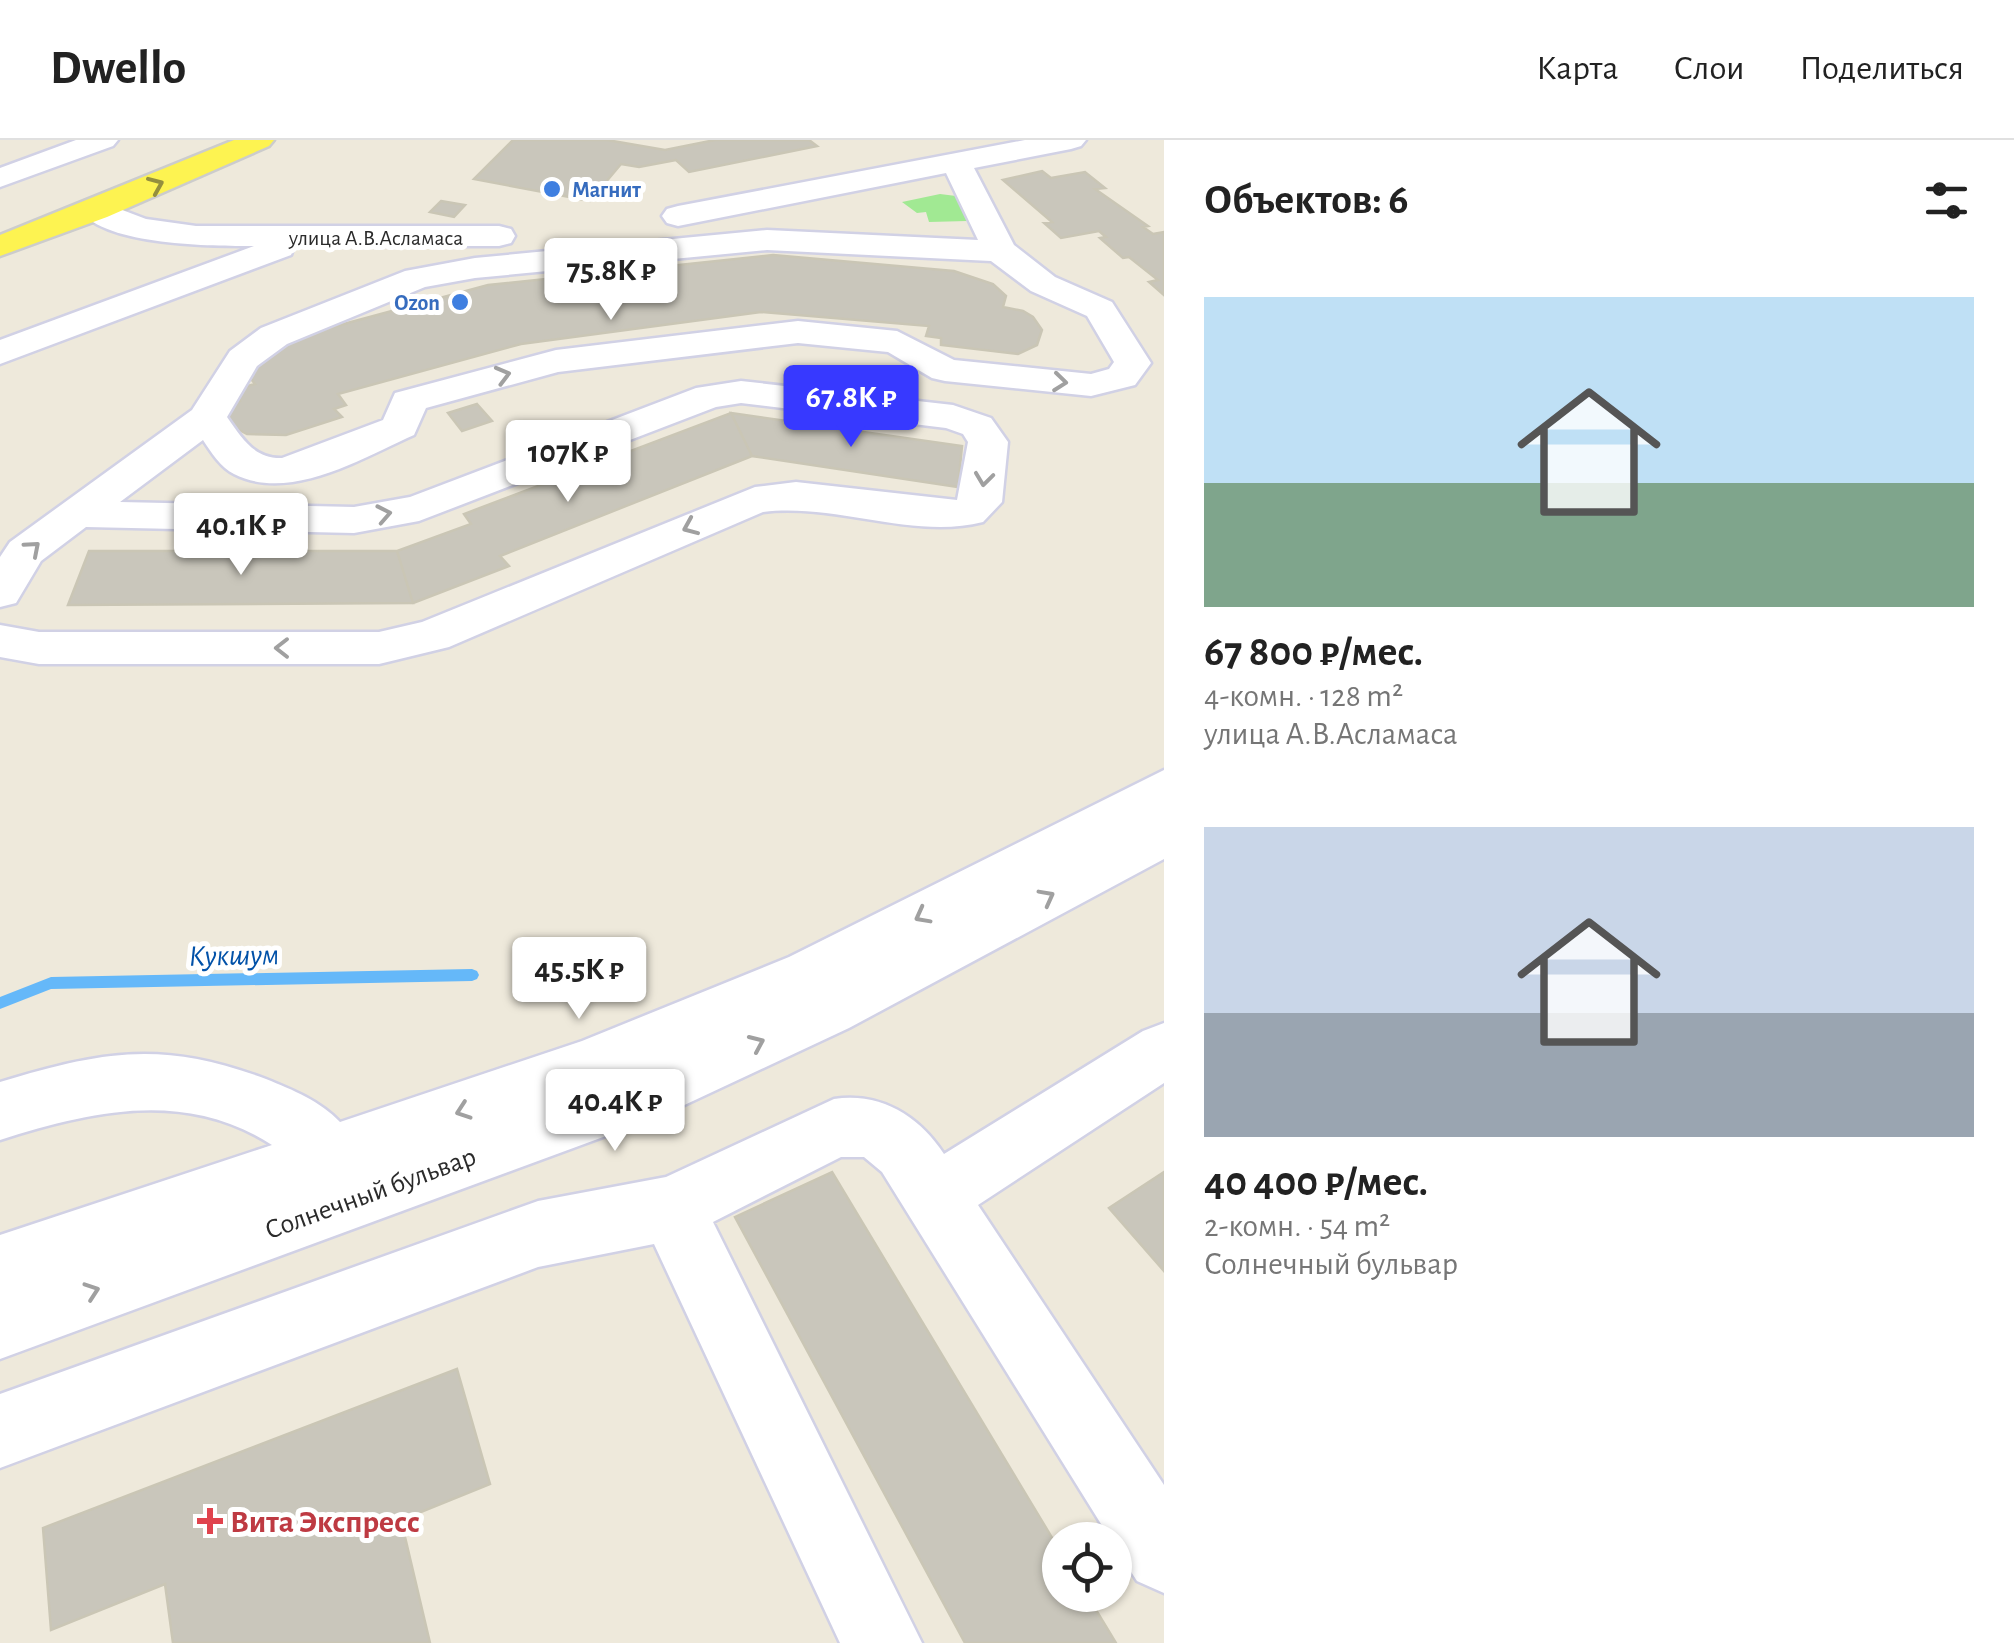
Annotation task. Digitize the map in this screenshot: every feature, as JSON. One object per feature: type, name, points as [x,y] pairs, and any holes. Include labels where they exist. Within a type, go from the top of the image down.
[{"type":"main road","points":[[18,207],[187,140]]},
{"type":"main road","points":[[0,246],[96,210],[259,140]]},
{"type":"street","points":[[0,178],[103,140]]},
{"type":"street","name":"улица А.В.Асламаса","points":[[96,210],[138,228],[165,233],[299,238],[552,233],[716,210],[910,172],[960,174],[1062,141]]},
{"type":"street","points":[[880,143],[910,172]]},
{"type":"street","points":[[207,418],[247,466],[267,472],[292,470],[400,428],[408,401],[556,361],[798,332],[896,342],[945,370],[1091,386],[1108,383],[1130,370],[1145,346],[1100,309],[1052,289],[1006,257],[960,174],[826,214]]},
{"type":"street","points":[[687,181],[716,210]]},
{"type":"street","points":[[0,353],[287,246],[299,238]]},
{"type":"street","points":[[388,238],[417,278]]},
{"type":"street","points":[[0,592],[25,552],[207,418],[243,359],[274,336],[417,278],[474,268],[767,240],[1006,257]]},
{"type":"street","points":[[0,642],[39,648],[380,648],[433,636],[754,500],[796,495],[942,514],[968,513],[981,502],[988,442],[977,426],[954,417],[741,392],[709,396],[419,508],[354,520],[77,514]]},
{"type":"street","name":"Солнечный бульвар","points":[[0,1324],[809,975],[1164,790]]},
{"type":"street","name":"Солнечный бульвар","points":[[0,1269],[641,1096],[828,1010],[1164,834]]},
{"type":"street","points":[[934,1196],[1164,1050]]},
{"type":"street","points":[[0,1111],[80,1085],[128,1079],[213,1086],[298,1123],[338,1179]]},
{"type":"street","points":[[0,1431],[538,1234],[670,1208],[834,1130],[853,1126],[892,1137],[906,1151],[1164,1554]]},
{"type":"street","points":[[670,1208],[882,1643]]},
{"type":"green space","points":[[940,194],[956,196],[967,221],[929,222],[926,212],[917,213],[902,202]]},
{"type":"building","points":[[513,140],[607,140],[665,150],[715,140],[809,140],[817,146],[689,172],[676,160],[639,167],[621,164],[590,201],[474,179]]},
{"type":"building","points":[[1042,171],[1051,178],[1085,172],[1105,188],[1095,189],[1148,226],[1143,227],[1153,234],[1164,232],[1164,295],[1149,282],[1158,280],[1129,257],[1123,258],[1100,238],[1106,237],[1099,231],[1061,238],[1044,223],[1052,222],[1003,180]]},
{"type":"building","points":[[441,201],[465,205],[454,217],[430,212]]},
{"type":"building","points":[[773,255],[954,271],[993,284],[1006,296],[1003,307],[1023,311],[1042,330],[1037,345],[1018,354],[941,345],[941,338],[926,336],[929,326],[761,312],[521,344],[338,394],[346,405],[334,409],[342,417],[286,435],[247,434],[228,424],[222,406],[240,401],[236,389],[255,384],[244,370],[281,341],[488,285]]},
{"type":"building","points":[[477,404],[492,421],[462,431],[448,413]]},
{"type":"building","points":[[731,413],[962,446],[958,487],[752,456]]},
{"type":"building","points":[[731,413],[752,456],[500,556],[509,566],[413,603],[397,551],[471,524],[464,514]]},
{"type":"building","points":[[89,551],[397,551],[413,603],[68,605]]},
{"type":"building","points":[[832,1172],[1043,1522],[1042,1612],[1097,1612],[1116,1643],[965,1643],[735,1217]]},
{"type":"building","points":[[1164,1172],[1164,1271],[1109,1208]]},
{"type":"building","points":[[457,1369],[490,1484],[401,1520],[430,1643],[173,1643],[165,1584],[51,1630],[43,1528]]},
{"type":"waterway","name":"Кукшум","points":[[0,1003],[51,983],[472,975]]},
{"type":"place","name":"Магнит","points":[[552,189]]},
{"type":"place","name":"Ozon","points":[[460,302]]},
{"type":"place","name":"Вита Экспресс","points":[[210,1521]]}]
